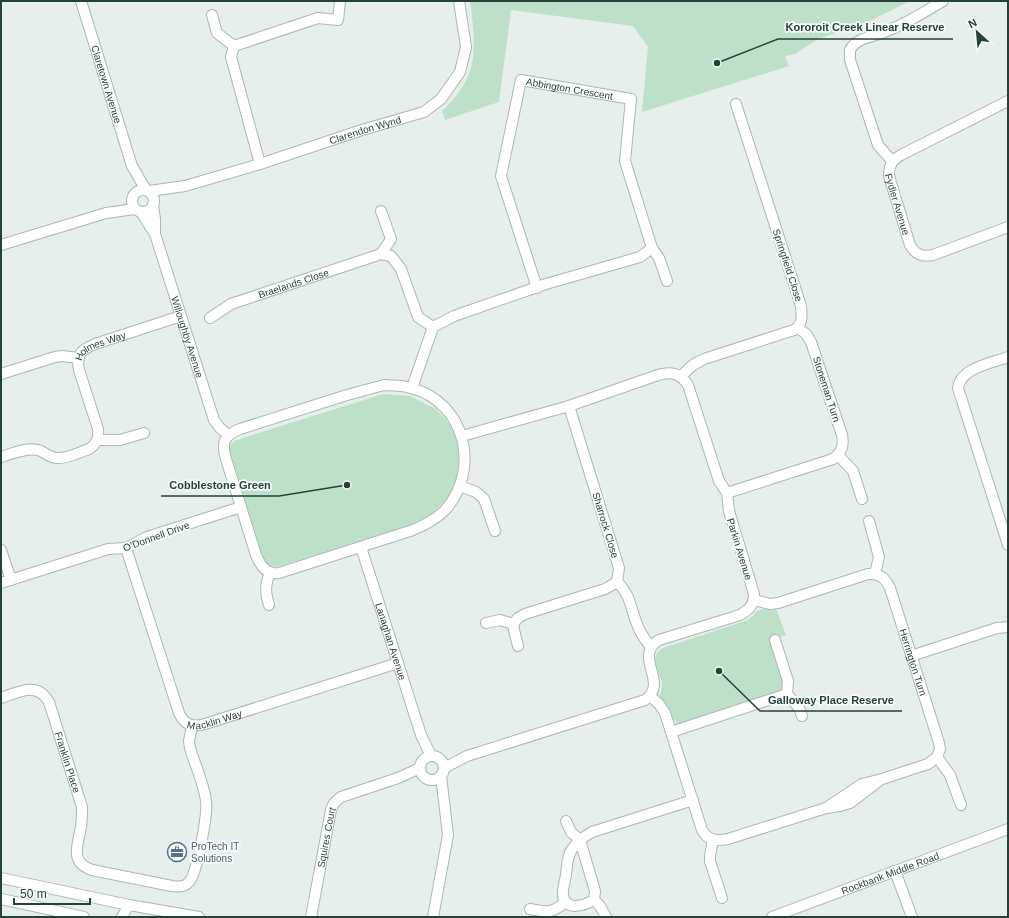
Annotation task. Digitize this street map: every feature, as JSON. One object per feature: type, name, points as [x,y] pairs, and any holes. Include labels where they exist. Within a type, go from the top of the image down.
[{"type":"street","name":"Claretown Avenue","points":[[82,1],[132,166],[135,204]]},
{"type":"street","points":[[234,46],[318,18],[338,20],[340,1]]},
{"type":"street","name":"Clarendon Wynd","points":[[147,190],[185,186],[424,112],[441,99],[460,72],[466,47],[459,1]]},
{"type":"street","points":[[892,161],[882,150],[875,138],[850,60],[850,50],[857,42],[907,23],[943,1]]},
{"type":"street","points":[[212,15],[217,33],[234,46]]},
{"type":"street","points":[[234,46],[231,57],[260,164]]},
{"type":"street","name":"Abbington Crescent","points":[[537,288],[501,176],[521,80],[631,98],[625,161],[652,248],[659,258],[667,281]]},
{"type":"street","name":"Fydler Avenue","points":[[1008,101],[901,155],[892,161],[889,170],[889,176],[910,244],[913,251],[918,254],[927,256],[933,255],[1008,227]]},
{"type":"street","name":"Springfield Close","points":[[736,104],[801,306],[802,317],[798,328]]},
{"type":"street","name":"Claretown Avenue","points":[[132,166],[147,190]]},
{"type":"street","name":"Clarendon Wynd","points":[[154,204],[185,186]]},
{"type":"street","points":[[1,245],[135,204],[148,211],[154,204],[153,195],[147,190],[140,190],[135,204]]},
{"type":"street","name":"Willoughby Avenue","points":[[135,204],[155,234],[214,420],[228,435]]},
{"type":"street","name":"Willoughby Avenue","points":[[154,204],[155,234]]},
{"type":"street","points":[[381,211],[391,239],[380,254],[391,256],[401,269],[418,317],[433,327]]},
{"type":"street","points":[[412,388],[423,352],[433,327],[454,316],[537,288],[640,257],[652,248]]},
{"type":"street","name":"Braelands Close","points":[[210,318],[231,304],[380,254]]},
{"type":"street","name":"Holmes Way","points":[[98,440],[98,429],[79,370],[79,358],[83,350],[94,344],[181,316]]},
{"type":"street","points":[[462,436],[569,406],[658,375],[673,373],[681,376],[693,365],[704,359],[784,334],[798,328]]},
{"type":"street","name":"Stoneman Turn","points":[[798,328],[806,334],[811,342],[842,435],[842,449],[838,455]]},
{"type":"street","points":[[1,374],[55,357],[62,356],[79,358]]},
{"type":"street","points":[[1008,357],[968,372],[961,379],[958,388],[1008,545]]},
{"type":"street","name":"Parkin Avenue","points":[[681,376],[688,385],[720,481],[727,492],[729,511],[754,594],[754,600]]},
{"type":"street","points":[[384,385],[412,388],[430,396],[440,403],[456,423],[462,436],[465,453],[464,475],[454,498],[446,510],[425,525],[279,573],[270,572],[264,569],[258,562],[223,451],[225,440],[228,435],[240,429],[366,389],[384,385]]},
{"type":"street","name":"Sharrock Close","points":[[569,406],[620,568],[617,582]]},
{"type":"street","points":[[1,457],[32,449],[38,450],[49,456],[59,458],[89,449],[98,440],[120,440],[144,433]]},
{"type":"street","points":[[727,492],[833,459],[838,455],[853,471],[862,499]]},
{"type":"street","points":[[460,486],[476,492],[484,499],[495,531]]},
{"type":"street","name":"O'Donnell Drive","points":[[6,582],[108,549],[126,548],[147,537],[241,507]]},
{"type":"street","points":[[432,768],[636,703],[650,696],[655,686],[649,662],[649,650],[660,640],[740,615],[751,607],[754,600],[770,604],[778,603],[868,574],[875,574],[879,557],[869,521]]},
{"type":"street","name":"Lanaghan Avenue","points":[[361,547],[443,802],[448,835],[433,917]]},
{"type":"street","name":"Macklin Way","points":[[126,548],[179,713],[186,724],[192,726],[205,724],[398,663]]},
{"type":"street","points":[[1,550],[6,582]]},
{"type":"street","points":[[269,605],[265,595],[265,589],[270,572]]},
{"type":"street","name":"Herrington Turn","points":[[875,574],[881,576],[890,588],[939,743],[940,749],[937,758]]},
{"type":"street","points":[[518,646],[514,624],[518,618],[525,614],[605,589],[617,582],[628,594],[639,630],[651,647]]},
{"type":"street","points":[[486,624],[500,620],[514,624]]},
{"type":"street","points":[[998,628],[1008,621]]},
{"type":"street","points":[[911,656],[998,628],[1008,627]]},
{"type":"street","points":[[775,640],[788,681],[787,694],[799,708],[802,716]]},
{"type":"street","name":"Franklin Place","points":[[1,698],[35,690],[43,693],[49,702],[82,807],[82,824],[77,855],[82,865],[92,870],[172,886],[183,886],[188,884],[191,880],[196,866],[207,808],[190,748],[189,741],[192,726]]},
{"type":"street","points":[[671,732],[787,694]]},
{"type":"street","points":[[650,696],[665,712],[704,833],[713,840],[719,841],[728,839],[826,808],[850,803],[882,779],[928,764],[937,758],[950,775],[960,805]]},
{"type":"street","name":"Squires Court","points":[[311,917],[331,810],[334,803],[341,797],[351,792],[432,768]]},
{"type":"street","points":[[594,900],[588,903],[573,906],[565,902],[563,894],[568,857],[572,848],[580,840],[592,832],[693,800]]},
{"type":"street","points":[[566,821],[570,832],[580,840],[595,891],[594,900]]},
{"type":"street","name":"Rockbank Middle Road","points":[[772,917],[1008,829]]},
{"type":"street","points":[[713,840],[710,861],[722,898]]},
{"type":"street","points":[[895,871],[912,917]]},
{"type":"street","points":[[1,878],[129,905],[199,917]]},
{"type":"street","points":[[1,898],[84,917]]},
{"type":"street","points":[[594,900],[600,906],[606,917]]},
{"type":"street","points":[[530,909],[552,911],[559,908],[565,902]]},
{"type":"street","points":[[122,917],[129,905]]},
{"type":"street","points":[[129,905],[131,917]]},
{"type":"green space","points":[[470,1],[910,1],[868,22],[818,39],[795,54],[785,56],[789,66],[642,112],[648,47],[633,26],[511,10],[499,102],[445,120],[442,111],[463,85],[469,73],[472,60],[474,33]]},
{"type":"green space","points":[[383,394],[410,396],[436,409],[450,425],[457,440],[459,453],[458,476],[449,496],[433,513],[413,524],[277,567],[268,565],[263,558],[229,447],[234,441]]},
{"type":"green space","points":[[763,609],[776,609],[786,635],[771,641],[784,680],[782,692],[684,725],[677,724],[669,709],[660,698],[662,685],[655,661],[658,652],[663,648],[748,620],[757,611]]},
{"type":"place","name":"Kororoit Creek Linear Reserve","points":[[717,63]]},
{"type":"place","name":"Cobblestone Green","points":[[347,485]]},
{"type":"place","name":"Galloway Place Reserve","points":[[719,671]]},
{"type":"place","name":"ProTech IT Solutions","points":[[177,852]]}]
